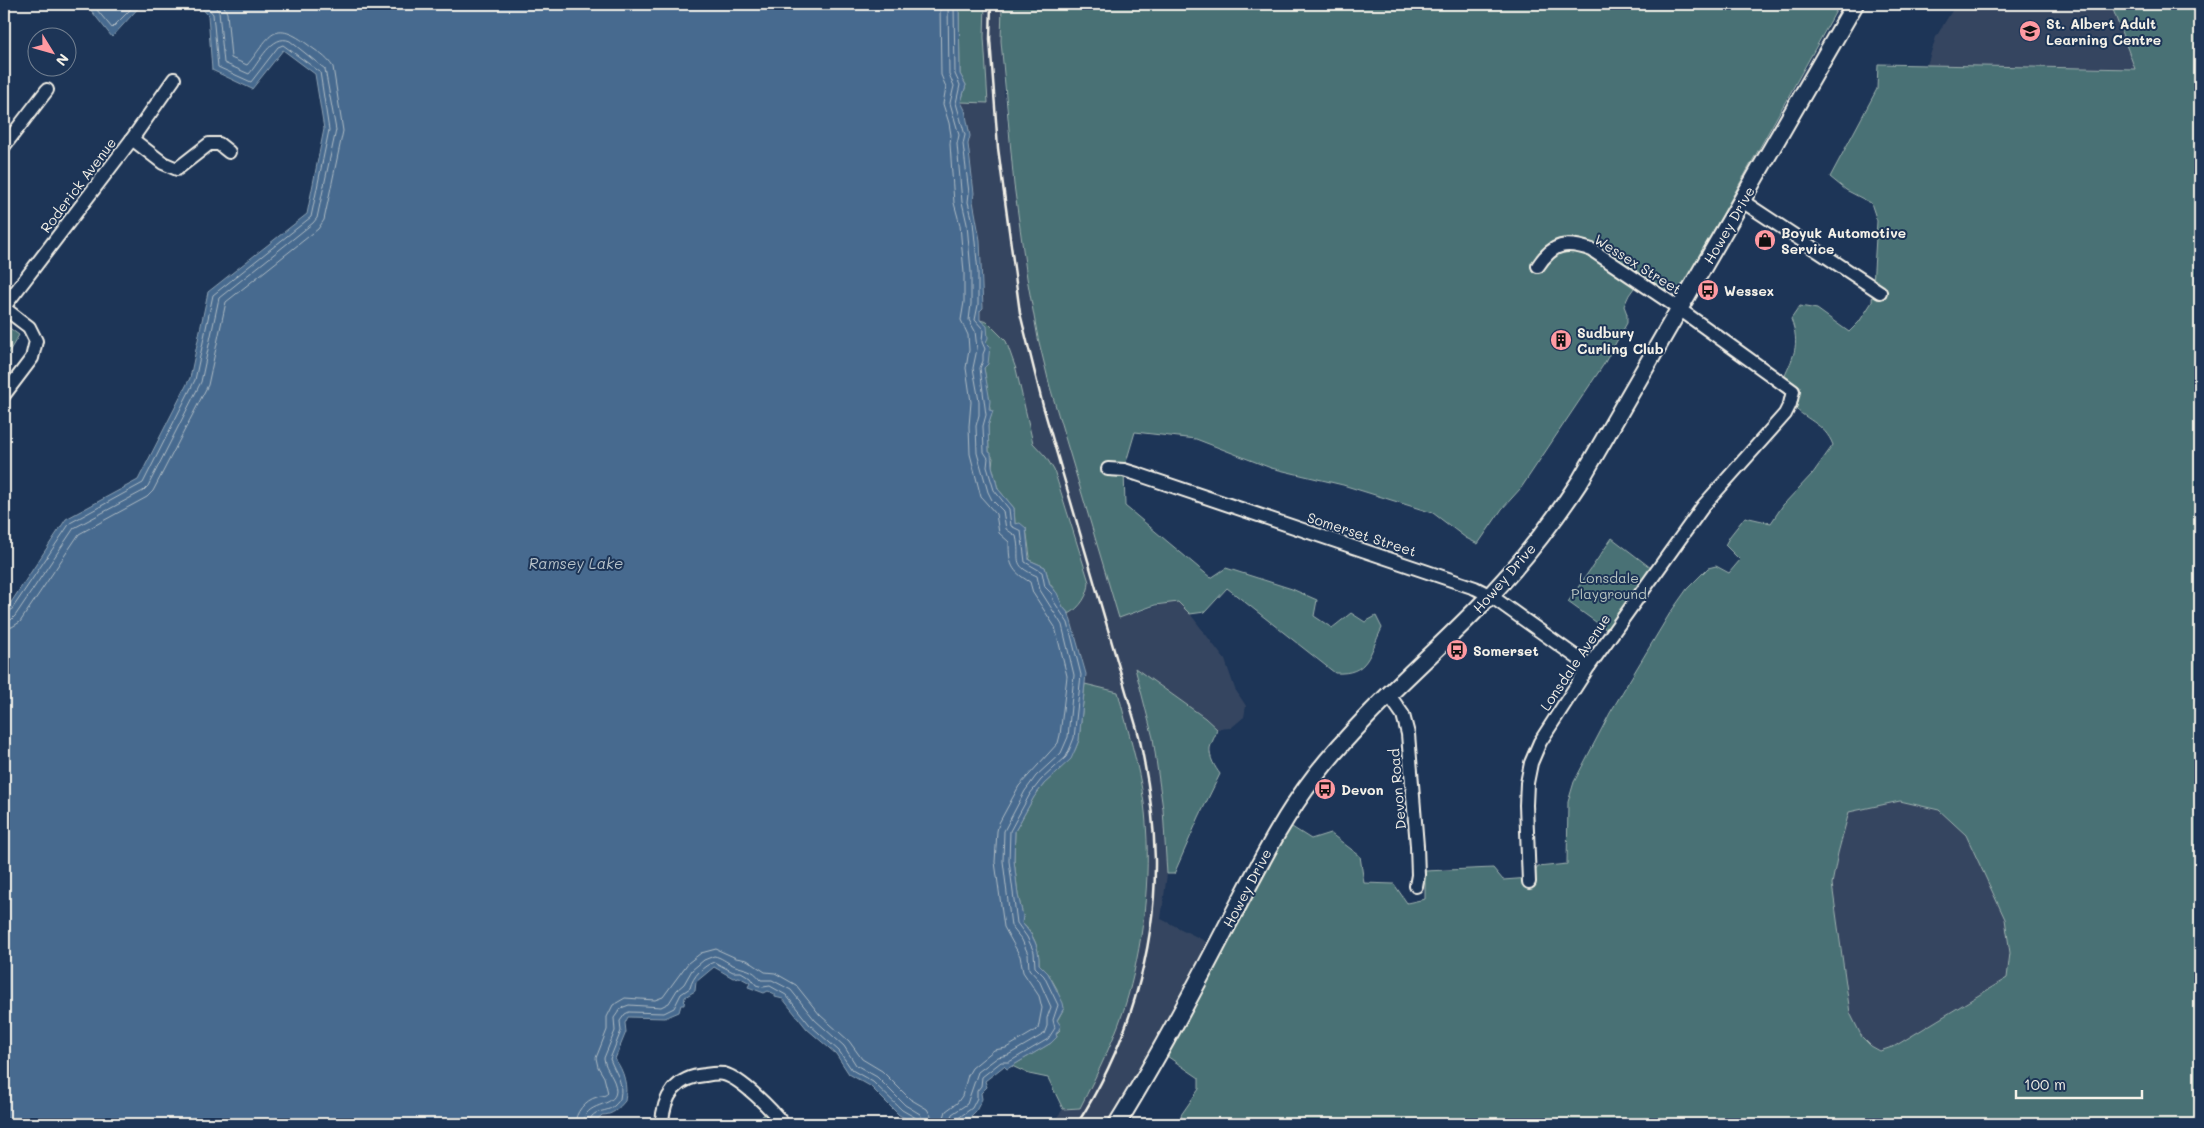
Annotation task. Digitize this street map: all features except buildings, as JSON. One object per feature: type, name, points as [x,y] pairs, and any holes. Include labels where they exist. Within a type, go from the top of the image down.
[{"type":"main road","name":"Howey Drive","points":[[1117,1124],[1167,1041],[1283,822],[1328,760],[1389,695],[1491,596],[1528,552],[1572,493],[1680,310],[1855,4]]},
{"type":"street","name":"Roderick Avenue","points":[[4,308],[132,139],[174,79]]},
{"type":"street","points":[[4,146],[47,90]]},
{"type":"street","points":[[132,139],[163,163],[177,169],[214,142],[230,152]]},
{"type":"street","points":[[1742,201],[1880,292]]},
{"type":"street","name":"Wessex Street","points":[[1538,266],[1546,253],[1556,247],[1578,246],[1592,250],[1793,391]]},
{"type":"street","points":[[4,308],[29,327],[36,341],[32,358],[4,395]]},
{"type":"street","name":"Lonsdale Avenue","points":[[1529,882],[1527,783],[1531,763],[1540,742],[1589,666],[1704,504],[1785,414],[1793,391]]},
{"type":"street","name":"Somerset Street","points":[[1108,470],[1124,470],[1456,580],[1491,596],[1589,666]]},
{"type":"street","name":"Devon Road","points":[[1389,695],[1402,715],[1408,734],[1417,846],[1418,875],[1416,886]]},
{"type":"street","points":[[662,1124],[667,1098],[674,1087],[688,1078],[714,1074],[724,1074],[736,1080],[783,1124]]},
{"type":"shaded area","points":[[985,4],[1002,4],[1001,41],[1004,89],[1014,185],[1027,278],[1050,387],[1077,475],[1135,613],[1169,602],[1178,602],[1185,607],[1225,660],[1235,689],[1246,706],[1244,717],[1231,728],[1217,729],[1205,718],[1135,669],[1153,738],[1163,809],[1167,874],[1161,919],[1217,947],[1118,1124],[1052,1124],[1063,1109],[1080,1108],[1114,1036],[1128,996],[1145,905],[1147,827],[1139,775],[1118,692],[1085,684],[1086,674],[1069,614],[1080,605],[1089,582],[1058,481],[1046,457],[1033,443],[1016,369],[1006,341],[983,320],[980,320],[980,311],[983,308],[980,240],[973,201],[974,193],[968,144],[970,136],[965,110],[961,102],[988,103],[984,37]]},
{"type":"shaded area","name":"St. Albert Adult Learning Centre","points":[[1956,4],[2111,4],[2135,69],[1927,65],[1936,37]]},
{"type":"shaded area","points":[[1900,801],[1939,810],[1966,835],[2005,919],[2009,941],[2010,965],[2007,978],[1895,1046],[1880,1051],[1871,1046],[1862,1037],[1850,1013],[1832,884],[1849,812]]},
{"type":"green space","points":[[959,4],[985,4],[984,37],[988,103],[961,102],[966,85],[960,74]]},
{"type":"green space","points":[[1002,4],[1840,4],[1682,287],[1656,292],[1639,281],[1624,306],[1627,314],[1627,323],[1604,364],[1521,488],[1502,509],[1478,544],[1466,538],[1433,513],[1343,485],[1271,468],[1196,439],[1135,432],[1124,469],[1125,506],[1211,578],[1226,568],[1292,589],[1317,600],[1314,616],[1332,628],[1351,613],[1365,622],[1376,616],[1382,628],[1366,661],[1355,670],[1346,673],[1335,673],[1227,588],[1205,612],[1190,614],[1178,602],[1155,605],[1119,618],[1050,387],[1038,338],[1027,278],[1014,185],[1001,41]]},
{"type":"green space","points":[[2111,4],[2200,4],[2200,1124],[1184,1124],[1181,1115],[1199,1089],[1199,1078],[1161,1052],[1284,822],[1311,839],[1330,833],[1360,856],[1364,883],[1394,884],[1407,903],[1425,899],[1425,871],[1493,868],[1503,880],[1530,878],[1538,867],[1567,864],[1568,802],[1574,782],[1610,713],[1670,613],[1687,589],[1708,568],[1716,566],[1729,573],[1740,560],[1725,545],[1745,517],[1771,523],[1783,505],[1813,473],[1833,445],[1825,431],[1791,404],[1782,382],[1792,358],[1795,344],[1794,328],[1791,319],[1800,306],[1817,309],[1849,332],[1859,322],[1872,302],[1877,221],[1871,203],[1846,190],[1830,177],[1877,89],[1878,64],[2135,69]],"holes":[[[1900,801],[1939,810],[1966,835],[2005,919],[2010,953],[2007,978],[1895,1046],[1880,1051],[1871,1046],[1862,1037],[1850,1013],[1832,884],[1838,853],[1849,812]]]},
{"type":"green space","points":[[980,320],[987,322],[1006,341],[1016,369],[1033,443],[1046,457],[1054,470],[1089,582],[1083,600],[1069,614],[1050,584],[1045,567],[1029,560],[1026,528],[1015,524],[1014,508],[998,489],[992,466],[993,458],[989,452],[988,426],[991,416],[984,368],[988,360],[986,342]]},
{"type":"green space","points":[[4,324],[19,335],[4,360]]},
{"type":"green space","name":"Lonsdale Playground","points":[[1612,538],[1651,568],[1607,630],[1568,602]]},
{"type":"green space","points":[[1135,668],[1205,718],[1217,729],[1210,755],[1220,774],[1174,874],[1167,874],[1163,809],[1153,738]]},
{"type":"green space","points":[[1085,684],[1118,692],[1142,789],[1146,827],[1147,876],[1139,949],[1128,996],[1118,1025],[1107,1053],[1080,1108],[1063,1109],[1048,1078],[1029,1074],[1012,1066],[1051,1043],[1057,1037],[1056,1034],[1060,1030],[1057,1021],[1064,1008],[1058,997],[1057,989],[1048,973],[1039,964],[1037,947],[1033,937],[1022,923],[1023,916],[1018,895],[1014,860],[1015,831],[1034,797],[1075,750],[1079,740]]},
{"type":"green space","points":[[768,1110],[781,1124],[755,1124]]},
{"type":"water","points":[[86,4],[142,4],[112,37]]},
{"type":"water","name":"Ramsey Lake","points":[[198,4],[959,4],[960,74],[966,85],[961,102],[965,110],[970,136],[968,144],[974,193],[973,201],[980,240],[983,308],[980,311],[980,320],[987,326],[988,338],[986,342],[990,346],[988,364],[984,368],[990,401],[989,410],[993,411],[988,426],[989,452],[991,453],[998,489],[1014,508],[1015,524],[1020,523],[1026,528],[1029,560],[1045,567],[1050,585],[1069,614],[1086,674],[1079,740],[1071,759],[1044,784],[1034,797],[1015,831],[1014,860],[1018,895],[1023,916],[1022,923],[1035,942],[1039,964],[1048,973],[1063,1003],[1064,1008],[1057,1020],[1061,1026],[1056,1034],[1057,1037],[1051,1043],[1007,1069],[1004,1066],[985,1081],[987,1087],[981,1093],[982,1099],[976,1111],[969,1118],[951,1124],[916,1124],[899,1115],[870,1086],[849,1074],[836,1054],[807,1029],[783,999],[775,997],[775,994],[768,991],[764,993],[748,987],[750,983],[739,977],[733,978],[714,967],[696,982],[695,991],[685,997],[684,1005],[681,1005],[679,1012],[665,1018],[628,1017],[625,1023],[626,1032],[615,1059],[624,1079],[625,1101],[615,1111],[602,1115],[592,1124],[4,1124],[4,613],[66,519],[138,480],[190,378],[208,292],[307,214],[324,129],[315,74],[283,50],[252,89],[212,70],[208,15]]},
{"type":"railway","points":[[991,4],[990,39],[998,148],[1020,313],[1043,406],[1139,736],[1152,813],[1155,860],[1154,895],[1144,964],[1124,1031],[1095,1094],[1077,1124]]},
{"type":"place","name":"St. Albert Adult Learning Centre","points":[[2030,31]]},
{"type":"place","name":"Boyuk Automotive Service","points":[[1765,240]]},
{"type":"place","name":"Wessex","points":[[1708,290]]},
{"type":"place","name":"Sudbury Curling Club","points":[[1561,340]]},
{"type":"place","name":"Somerset","points":[[1457,650]]},
{"type":"place","name":"Devon","points":[[1325,789]]}]
